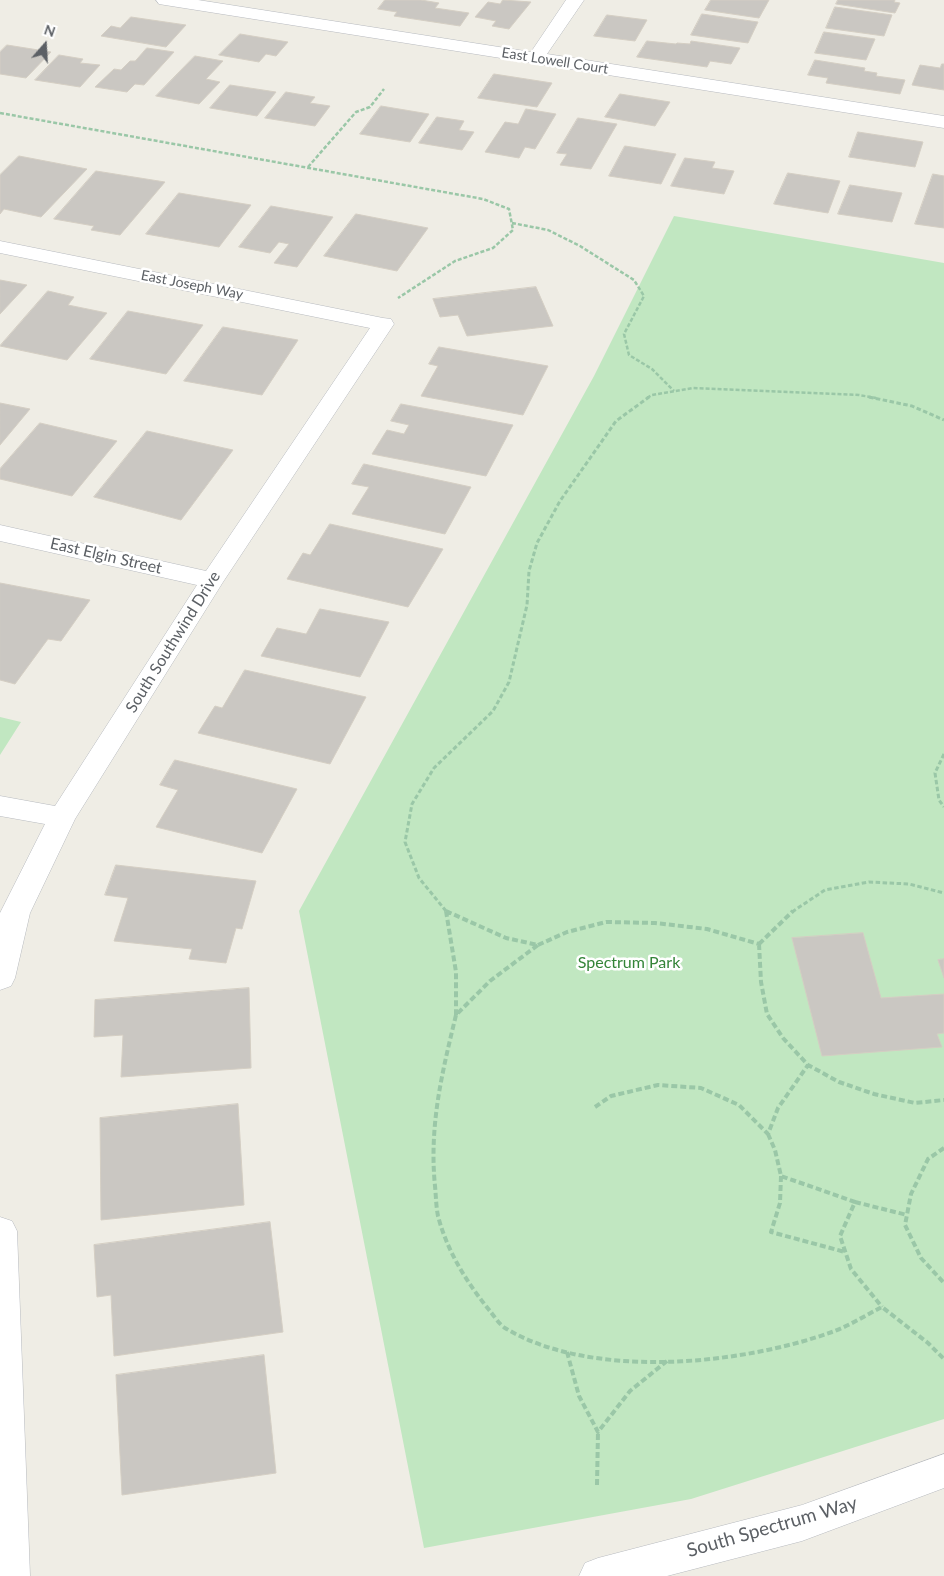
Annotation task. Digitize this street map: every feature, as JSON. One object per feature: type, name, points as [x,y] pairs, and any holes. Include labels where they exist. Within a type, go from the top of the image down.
[{"type":"street","name":"East Lowell Court","points":[[165,0],[944,122]]},
{"type":"street","points":[[536,58],[576,0]]},
{"type":"street","name":"East Joseph Way","points":[[0,247],[387,313]]},
{"type":"street","name":"South Southwind Drive","points":[[0,978],[15,913],[62,818],[212,580],[387,313]]},
{"type":"street","name":"East Elgin Street","points":[[0,532],[212,580]]},
{"type":"street","points":[[0,806],[62,818]]},
{"type":"street","points":[[0,1240],[11,1576]]},
{"type":"street","name":"South Spectrum Way","points":[[598,1576],[802,1523],[944,1472]]},
{"type":"path","points":[[307,167],[356,112],[370,107],[384,89]]},
{"type":"path","points":[[0,114],[483,199],[509,209],[513,230],[493,248],[455,261],[387,313]]},
{"type":"path","points":[[512,223],[548,230],[580,246],[634,280],[644,296],[624,334],[629,355],[652,368],[674,391]]},
{"type":"path","points":[[538,945],[506,938],[446,912],[419,878],[405,842],[412,804],[434,768],[493,711],[509,682],[527,605],[529,571],[537,543],[560,501],[616,421],[652,395],[693,388],[859,394],[912,406],[944,420]]},
{"type":"path","points":[[944,754],[935,773],[939,800],[944,807]]},
{"type":"path","points":[[944,893],[909,884],[869,882],[825,890],[794,911],[759,944],[761,982],[767,1014],[783,1038],[808,1066],[839,1082],[874,1094],[915,1103],[944,1100]]},
{"type":"path","points":[[446,912],[456,972],[456,1015],[438,1091],[433,1129],[434,1176],[438,1214],[451,1254],[475,1293],[503,1327],[543,1346],[589,1357],[640,1362],[667,1361],[737,1356],[779,1348],[833,1332],[882,1307]]},
{"type":"path","points":[[456,1015],[490,981],[538,945],[566,932],[606,922],[655,923],[707,929],[759,944]]},
{"type":"path","points":[[768,1134],[778,1108],[808,1066]]},
{"type":"path","points":[[595,1107],[611,1096],[658,1085],[701,1088],[739,1104],[768,1134],[775,1150],[782,1176],[780,1203],[771,1232],[845,1253]]},
{"type":"path","points":[[944,1148],[928,1159],[911,1194],[905,1225],[921,1258],[944,1283]]},
{"type":"path","points":[[782,1176],[854,1202],[907,1216]]},
{"type":"path","points":[[854,1202],[840,1236],[851,1269],[882,1307],[944,1358]]},
{"type":"path","points":[[566,1352],[579,1396],[598,1432],[597,1485]]},
{"type":"path","points":[[598,1432],[630,1390],[667,1361]]},
{"type":"green space","name":"Spectrum Park","points":[[674,216],[944,263],[944,1419],[691,1499],[424,1548],[299,911],[594,376]]},
{"type":"green space","points":[[0,717],[21,722],[0,755]]},
{"type":"building","points":[[385,0],[421,0],[439,3],[435,8],[469,13],[460,26],[394,16],[397,12],[378,9]]},
{"type":"building","points":[[503,0],[531,2],[509,29],[492,26],[496,21],[475,17],[488,2],[500,4]]},
{"type":"building","points":[[711,0],[769,0],[759,18],[705,10]]},
{"type":"building","points":[[838,0],[895,0],[894,2],[900,3],[895,13],[836,4]]},
{"type":"building","points":[[835,7],[892,15],[884,36],[826,28]]},
{"type":"building","points":[[702,14],[758,22],[748,43],[691,35]]},
{"type":"building","points":[[607,15],[647,20],[635,41],[594,36]]},
{"type":"building","points":[[131,17],[186,25],[166,47],[101,36],[111,26],[120,28]]},
{"type":"building","points":[[824,32],[875,39],[866,60],[815,53]]},
{"type":"building","points":[[240,34],[288,42],[276,56],[266,54],[259,62],[219,55]]},
{"type":"building","points":[[647,41],[690,44],[691,41],[740,48],[731,64],[710,61],[707,67],[637,57]]},
{"type":"building","points":[[7,45],[51,52],[26,78],[0,74],[0,52]]},
{"type":"building","points":[[147,48],[174,52],[144,85],[135,84],[127,92],[95,87],[114,69],[121,70],[130,61],[135,61]]},
{"type":"building","points":[[59,55],[83,59],[80,63],[100,65],[80,87],[35,80]]},
{"type":"building","points":[[195,56],[223,61],[206,79],[220,82],[199,104],[156,96]]},
{"type":"building","points":[[815,60],[865,68],[864,71],[877,73],[876,76],[905,80],[900,94],[826,83],[828,78],[808,75]]},
{"type":"building","points":[[944,64],[944,90],[912,85],[920,65],[940,68]]},
{"type":"building","points":[[494,74],[552,83],[537,107],[478,98]]},
{"type":"building","points":[[230,85],[276,92],[257,116],[210,108]]},
{"type":"building","points":[[286,92],[315,97],[310,103],[330,106],[315,126],[265,118]]},
{"type":"building","points":[[620,94],[670,102],[655,126],[605,117]]},
{"type":"building","points":[[381,106],[429,114],[410,142],[360,134]]},
{"type":"building","points":[[526,109],[556,114],[535,149],[525,147],[519,158],[485,152],[505,122],[518,124]]},
{"type":"building","points":[[437,117],[464,121],[459,130],[474,132],[462,150],[419,143]]},
{"type":"building","points":[[578,118],[617,124],[591,169],[560,165],[567,154],[557,153]]},
{"type":"building","points":[[858,132],[923,142],[915,167],[849,157]]},
{"type":"building","points":[[625,146],[676,154],[661,184],[609,176]]},
{"type":"building","points":[[19,156],[87,169],[41,217],[4,209],[0,214],[0,175]]},
{"type":"building","points":[[685,158],[715,162],[712,168],[734,171],[724,194],[671,186]]},
{"type":"building","points":[[96,171],[165,182],[120,235],[91,230],[94,226],[54,219]]},
{"type":"building","points":[[788,173],[840,181],[828,213],[774,204]]},
{"type":"building","points":[[933,174],[944,176],[944,228],[915,224]]},
{"type":"building","points":[[850,185],[902,193],[892,222],[838,214]]},
{"type":"building","points":[[179,193],[251,205],[219,247],[146,234]]},
{"type":"building","points":[[271,206],[333,217],[297,267],[274,263],[289,244],[279,242],[270,253],[239,247]]},
{"type":"building","points":[[356,214],[428,228],[397,271],[324,256]]},
{"type":"building","points":[[0,280],[27,285],[0,314]]},
{"type":"building","points":[[536,287],[553,326],[467,336],[458,315],[440,317],[433,299]]},
{"type":"building","points":[[48,291],[74,297],[68,305],[107,313],[67,360],[0,346]]},
{"type":"building","points":[[128,311],[203,325],[166,374],[90,359]]},
{"type":"building","points":[[223,327],[298,340],[262,395],[184,381]]},
{"type":"building","points":[[439,347],[548,366],[523,415],[421,396],[438,366],[429,364]]},
{"type":"building","points":[[0,403],[30,409],[0,445]]},
{"type":"building","points":[[401,404],[513,425],[486,476],[372,454],[387,430],[404,434],[409,425],[391,421]]},
{"type":"building","points":[[40,423],[117,441],[72,496],[0,479],[0,469]]},
{"type":"building","points":[[147,431],[233,450],[181,520],[94,497]]},
{"type":"building","points":[[364,464],[471,487],[445,534],[352,514],[369,487],[352,484]]},
{"type":"building","points":[[330,524],[443,549],[408,607],[287,579],[303,553],[310,555]]},
{"type":"building","points":[[0,583],[90,600],[61,641],[48,639],[15,684],[0,680]]},
{"type":"building","points":[[320,609],[389,622],[360,677],[261,656],[277,628],[306,634]]},
{"type":"building","points":[[245,670],[366,697],[330,764],[198,733],[215,706],[222,708]]},
{"type":"building","points":[[175,760],[297,789],[262,853],[156,827],[178,790],[160,785]]},
{"type":"building","points":[[116,865],[256,881],[242,929],[236,928],[226,963],[189,959],[192,949],[114,941],[128,898],[105,895]]},
{"type":"building","points":[[863,933],[881,998],[944,994],[944,1033],[937,1034],[942,1047],[822,1056],[792,938]]},
{"type":"building","points":[[944,959],[944,978],[938,960]]},
{"type":"building","points":[[249,988],[251,1068],[121,1077],[123,1035],[94,1037],[95,1000]]},
{"type":"building","points":[[238,1104],[244,1205],[101,1220],[100,1118]]},
{"type":"building","points":[[270,1222],[283,1332],[114,1356],[111,1295],[97,1297],[94,1245]]},
{"type":"building","points":[[264,1355],[276,1473],[122,1495],[116,1375]]}]
